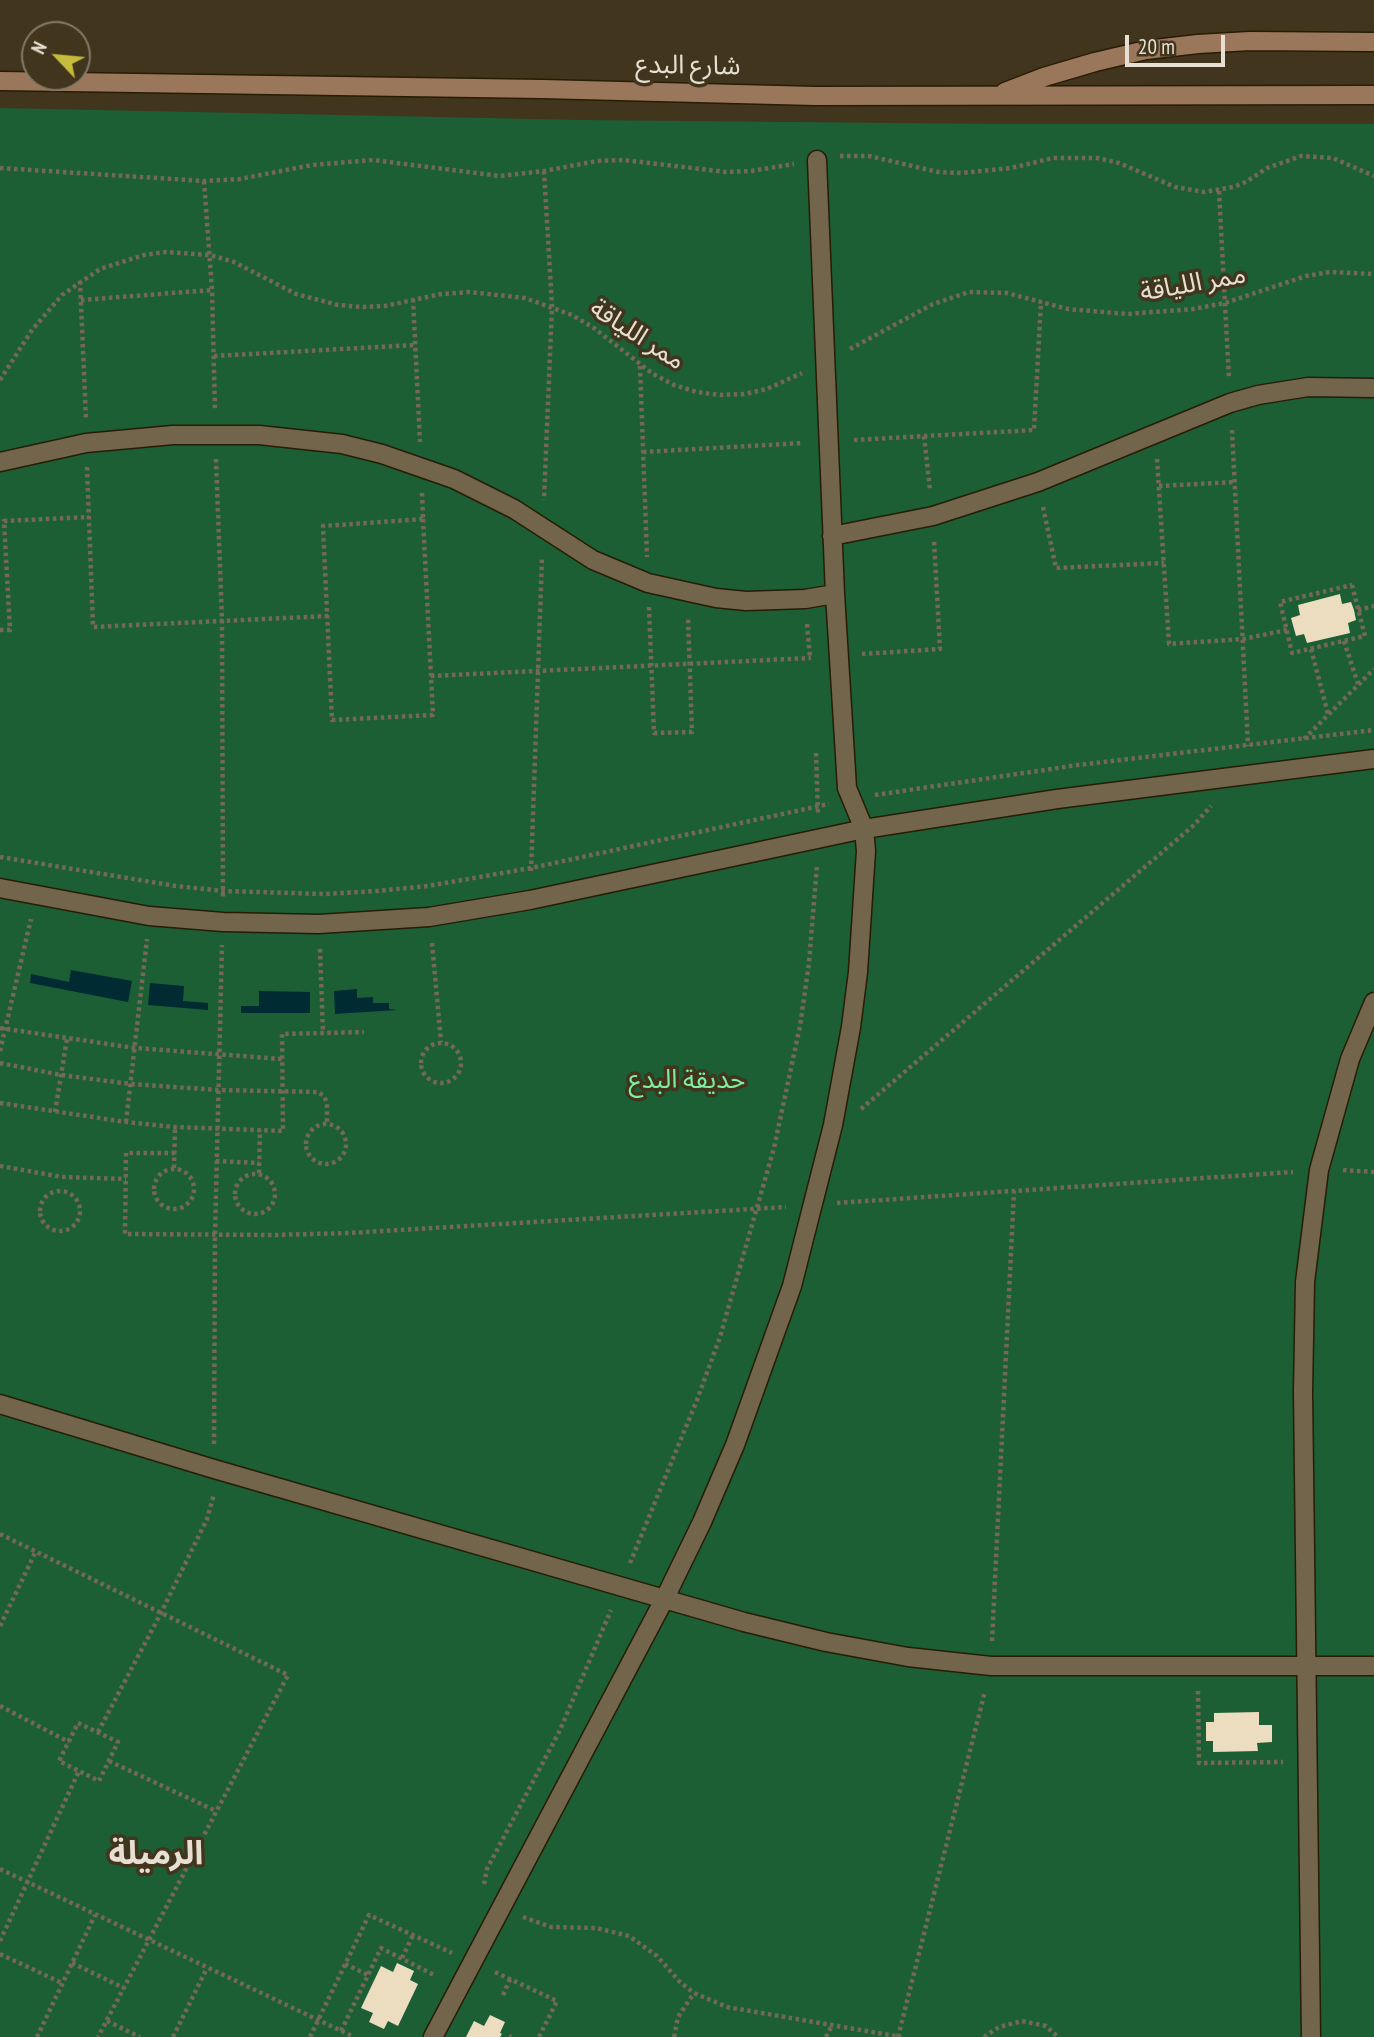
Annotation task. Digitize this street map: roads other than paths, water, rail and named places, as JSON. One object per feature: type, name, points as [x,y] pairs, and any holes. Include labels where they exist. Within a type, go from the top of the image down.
[{"type":"main road","points":[[995,96],[1044,77],[1146,51],[1250,41],[1374,42]]},
{"type":"main road","name":"شارع البدع","points":[[0,81],[815,96],[1374,95]]},
{"type":"street","points":[[433,2037],[665,1598],[702,1522],[739,1434],[792,1286],[833,1125],[858,972],[866,862],[864,829],[850,799],[848,788],[832,536],[817,160]]},
{"type":"street","points":[[832,536],[933,516],[1038,482],[1230,403],[1258,395],[1308,387],[1374,388]]},
{"type":"street","points":[[0,462],[86,443],[173,435],[301,438],[342,444],[421,466],[484,493],[593,560],[648,583],[716,598],[766,601],[835,594]]},
{"type":"street","points":[[0,888],[149,916],[223,922],[319,924],[429,918],[530,900],[864,829],[1057,799],[1374,759]]},
{"type":"street","points":[[1311,2037],[1303,1337],[1305,1282],[1319,1170],[1332,1115],[1350,1059],[1374,1002]]},
{"type":"street","points":[[0,1404],[214,1469],[744,1622],[826,1642],[908,1657],[991,1666],[1374,1666]]},
{"type":"water","points":[[71,970],[132,981],[128,1002],[30,983],[31,974],[69,982]]},
{"type":"water","points":[[150,983],[184,986],[183,1001],[208,1003],[208,1010],[148,1005]]},
{"type":"water","points":[[357,989],[357,998],[373,997],[373,1003],[389,1003],[389,1009],[397,1010],[335,1014],[334,991]]},
{"type":"water","points":[[259,991],[310,992],[310,1013],[241,1013],[241,1006],[259,1006]]},
{"type":"district","name":"الرميلة","points":[[156,1855]]},
{"type":"park label","name":"حديقة البدع","points":[[687,1081]]}]
